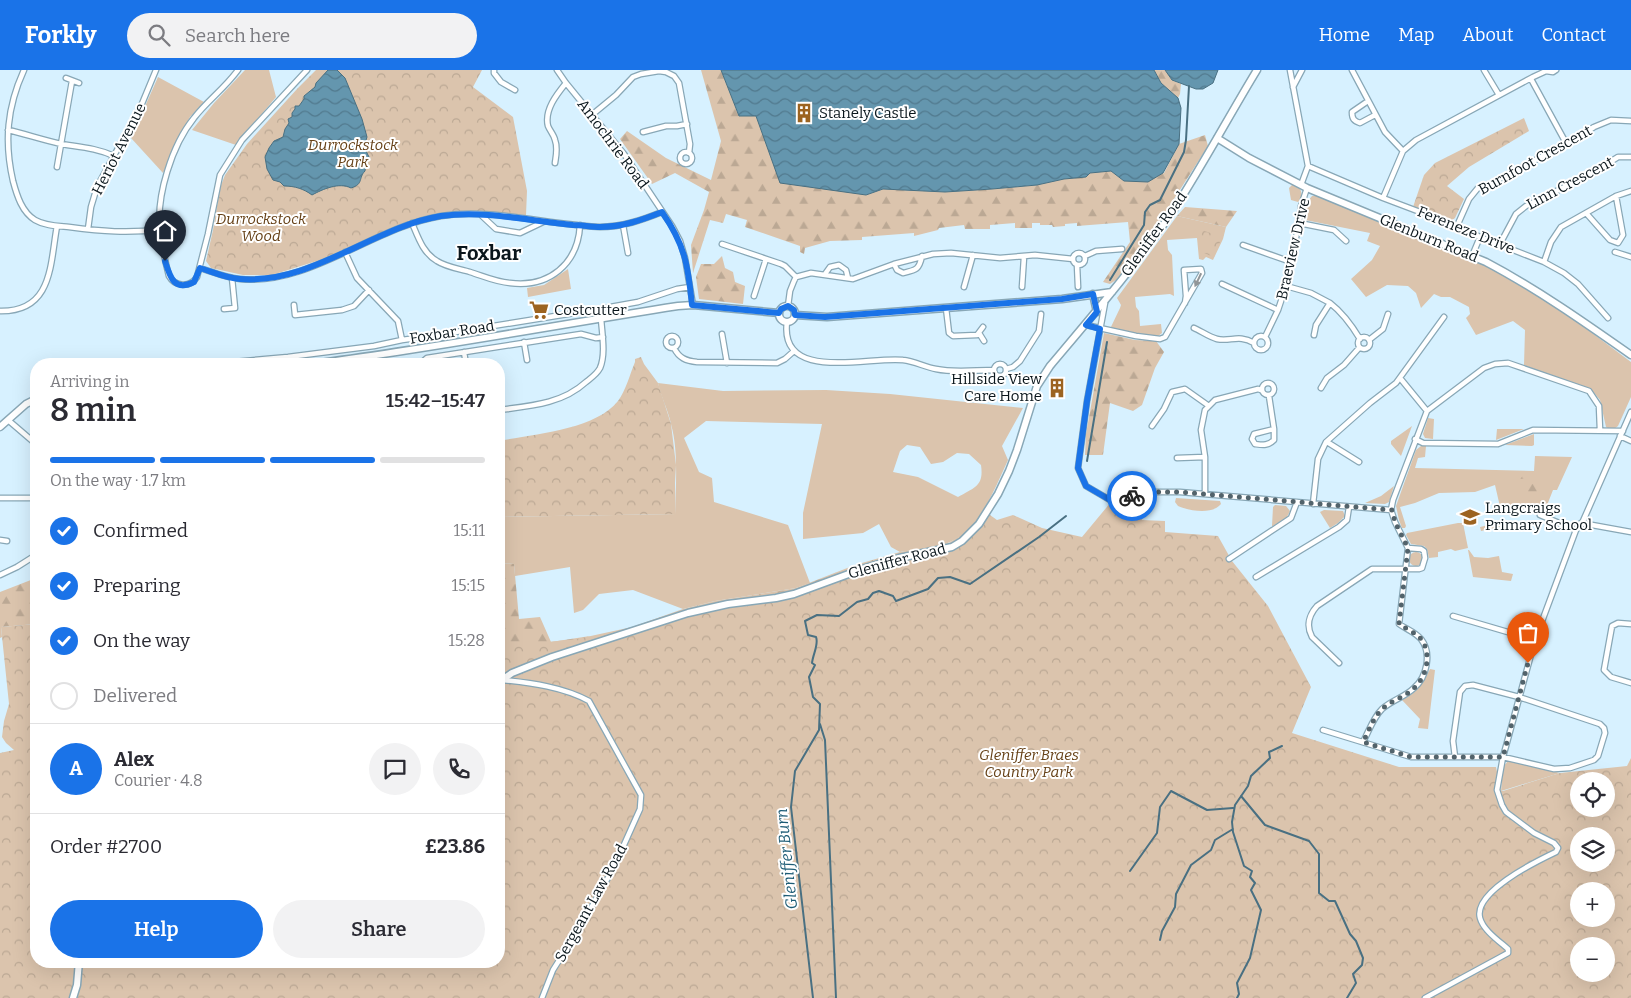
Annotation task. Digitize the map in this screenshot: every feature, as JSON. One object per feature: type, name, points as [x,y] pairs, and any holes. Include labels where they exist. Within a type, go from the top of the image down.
[{"type":"street","points":[[24,70],[12,102],[8,130],[8,155],[15,189],[26,212],[35,220],[57,226],[133,232],[160,229]]},
{"type":"street","name":"Heriot Avenue","points":[[88,229],[93,197],[142,106],[156,70]]},
{"type":"street","points":[[238,70],[193,119],[174,152],[163,188],[160,229],[169,276],[178,284],[188,285],[194,282],[200,268],[220,175],[242,140],[306,70]]},
{"type":"street","points":[[494,70],[494,73],[501,82],[515,90]]},
{"type":"street","name":"Amochrie Road","points":[[558,70],[566,83],[624,154],[680,241],[686,258],[692,305]]},
{"type":"street","name":"Gleniffer Road","points":[[505,678],[512,673],[552,657],[688,613],[728,604],[794,594],[865,568],[899,558],[942,550],[957,544],[967,537],[979,524],[998,494],[1009,471],[1037,386],[1050,366],[1105,303],[1173,210],[1192,181],[1256,70]]},
{"type":"street","points":[[1290,70],[1308,166],[1304,186]]},
{"type":"street","points":[[1293,87],[1302,70]]},
{"type":"street","points":[[1352,70],[1385,132],[1403,151]]},
{"type":"street","points":[[1484,70],[1498,95]]},
{"type":"street","points":[[1383,198],[1403,151],[1416,140],[1546,71],[1553,72],[1556,70]]},
{"type":"street","points":[[593,114],[633,78],[641,74],[659,71],[666,72],[674,76],[679,83],[690,144],[689,153]]},
{"type":"street","points":[[66,78],[80,83]]},
{"type":"street","points":[[1531,79],[1566,143]]},
{"type":"street","points":[[57,166],[72,81]]},
{"type":"street","points":[[555,163],[557,149],[548,124],[549,110],[556,96],[566,83]]},
{"type":"street","points":[[1368,101],[1352,112],[1352,118],[1360,123],[1375,115]]},
{"type":"street","name":"Burnfoot Crescent","points":[[1457,226],[1469,199],[1478,188],[1490,184],[1594,127],[1611,120],[1631,121]]},
{"type":"street","points":[[643,132],[666,126],[687,124]]},
{"type":"street","points":[[8,130],[61,144],[94,148],[114,156]]},
{"type":"street","name":"Glenburn Road","points":[[1217,138],[1249,158],[1304,186],[1486,262],[1578,318],[1631,355]]},
{"type":"street","name":"Linn Crescent","points":[[1500,244],[1516,214],[1526,206],[1591,174],[1618,157],[1631,157]]},
{"type":"street","name":"Fereneze Drive","points":[[1308,166],[1383,198],[1457,226],[1480,238],[1544,262],[1578,284],[1608,318]]},
{"type":"street","name":"Braeview Drive","points":[[1265,337],[1278,310],[1286,286],[1299,223],[1304,186]]},
{"type":"street","points":[[1544,262],[1551,242],[1561,226],[1616,196],[1631,191]]},
{"type":"street","points":[[1586,213],[1610,240],[1618,243],[1623,235],[1616,196]]},
{"type":"street","points":[[200,268],[232,278],[276,277],[322,263],[412,223],[442,216],[480,214],[599,227],[622,225],[662,212]]},
{"type":"street","points":[[480,214],[496,229],[520,232],[544,221]]},
{"type":"street","points":[[412,223],[424,249],[437,261],[499,281],[523,284],[542,281],[556,274],[574,251],[580,235],[580,225]]},
{"type":"street","points":[[1299,223],[1334,230],[1346,241]]},
{"type":"street","points":[[622,225],[628,253]]},
{"type":"street","points":[[0,311],[19,310],[33,302],[44,288],[49,277],[57,226]]},
{"type":"street","points":[[1472,256],[1480,238]]},
{"type":"street","points":[[722,244],[785,266],[796,278]]},
{"type":"street","points":[[1244,245],[1291,262]]},
{"type":"street","points":[[1085,256],[1096,251],[1122,249]]},
{"type":"street","points":[[345,252],[357,278],[398,321],[402,340]]},
{"type":"street","points":[[1078,265],[1075,264],[1073,259],[1074,254],[1077,252],[1085,256]]},
{"type":"street","points":[[1615,252],[1631,257]]},
{"type":"street","points":[[788,306],[790,291],[796,278],[811,273],[860,278],[894,264],[922,256],[951,253],[1000,258],[1035,255],[1073,259]]},
{"type":"street","points":[[964,287],[973,255]]},
{"type":"street","points":[[894,264],[897,270],[903,273],[915,270],[920,266],[922,256]]},
{"type":"street","points":[[1022,287],[1024,256]]},
{"type":"street","points":[[1078,265],[1085,262],[1085,256]]},
{"type":"street","points":[[754,296],[766,259]]},
{"type":"street","points":[[826,274],[830,267],[839,265],[846,270],[848,278]]},
{"type":"street","points":[[1078,265],[1078,287]]},
{"type":"street","points":[[1086,325],[1136,336],[1160,339],[1165,337],[1186,296],[1184,270],[1200,269],[1202,274],[1190,297],[1184,303]]},
{"type":"street","points":[[224,309],[235,308],[232,278]]},
{"type":"street","points":[[1222,284],[1278,310]]},
{"type":"street","points":[[1286,286],[1311,293],[1330,303],[1341,311],[1360,339]]},
{"type":"street","name":"Foxbar Road","points":[[277,358],[374,346],[600,309],[638,302],[677,289],[690,287]]},
{"type":"street","points":[[294,305],[295,316],[342,310],[354,306],[369,290]]},
{"type":"street","points":[[795,315],[825,317],[1062,299],[1112,292]]},
{"type":"street","points":[[1093,294],[1097,312]]},
{"type":"street","points":[[1105,303],[1086,409],[1078,468],[1086,486],[1110,500],[1150,492],[1180,492],[1392,510]]},
{"type":"street","points":[[1314,335],[1316,325],[1330,303]]},
{"type":"street","name":"Foxbar Road","points":[[352,358],[678,306],[692,305],[779,313]]},
{"type":"street","points":[[788,306],[794,310],[795,315],[792,321],[787,322],[782,320],[779,313],[781,309],[788,306]]},
{"type":"street","points":[[946,308],[949,333],[953,336],[979,333]]},
{"type":"street","points":[[994,370],[995,374],[1000,376],[1005,373],[1006,369],[1013,367],[1020,361],[1039,331],[1041,314]]},
{"type":"street","points":[[1369,340],[1383,329],[1388,314]]},
{"type":"street","points":[[1313,504],[1318,459],[1327,442],[1370,403],[1396,383],[1444,316]]},
{"type":"street","points":[[505,409],[549,402],[567,395],[582,386],[596,374],[600,368],[603,350],[601,318]]},
{"type":"street","points":[[787,322],[786,337],[794,352],[816,362],[896,360],[909,361],[944,370],[994,370]]},
{"type":"street","points":[[979,333],[982,327]]},
{"type":"street","points":[[1194,328],[1218,339],[1237,338],[1249,340],[1258,349],[1265,349],[1268,346],[1265,337],[1261,335],[1256,337],[1254,343]]},
{"type":"street","points":[[979,333],[984,341]]},
{"type":"street","points":[[428,358],[581,334],[596,338],[603,337]]},
{"type":"street","points":[[722,334],[727,362]]},
{"type":"street","points":[[1365,337],[1369,340],[1370,346],[1363,350],[1357,342],[1365,337]]},
{"type":"street","points":[[524,342],[527,360]]},
{"type":"street","points":[[674,348],[682,358],[691,362],[776,363],[794,352]]},
{"type":"street","points":[[1321,388],[1327,378],[1344,365],[1360,348]]},
{"type":"street","points":[[464,352],[465,358]]},
{"type":"street","points":[[1363,742],[1374,719],[1383,708],[1393,700],[1408,693],[1418,684],[1428,662],[1422,641],[1414,633],[1399,624],[1408,548],[1395,522],[1392,510],[1393,500],[1427,411],[1484,368],[1495,364],[1508,363],[1589,391],[1599,406],[1600,430]]},
{"type":"street","points":[[994,370],[997,364],[1004,365],[1006,369]]},
{"type":"street","points":[[1400,378],[1427,411]]},
{"type":"street","points":[[1261,390],[1264,384],[1270,384],[1274,391],[1269,396]]},
{"type":"street","points":[[1152,426],[1164,409],[1172,392],[1185,389],[1209,406]]},
{"type":"street","points":[[1205,494],[1206,457],[1201,430],[1205,410],[1215,400],[1258,389],[1263,394],[1269,396]]},
{"type":"street","points":[[1269,396],[1274,429],[1274,440],[1264,446],[1255,444],[1252,440],[1254,434],[1274,429]]},
{"type":"street","points":[[0,426],[30,402]]},
{"type":"street","points":[[1425,998],[1508,953],[1508,949],[1484,927],[1480,920],[1479,913],[1484,901],[1489,894],[1514,875],[1528,865],[1556,852],[1558,848],[1554,843],[1534,834],[1518,823],[1506,812],[1497,790],[1503,757],[1535,640],[1576,530],[1581,524],[1631,412]]},
{"type":"street","points":[[8,420],[30,439]]},
{"type":"street","points":[[1415,440],[1423,443],[1498,444],[1533,430],[1623,431]]},
{"type":"street","points":[[1620,436],[1631,441]]},
{"type":"street","points":[[1327,442],[1359,462]]},
{"type":"street","points":[[1177,458],[1206,457]]},
{"type":"street","points":[[0,498],[30,498]]},
{"type":"street","points":[[1229,559],[1291,518],[1297,502]]},
{"type":"street","points":[[1256,578],[1339,527],[1347,520],[1349,507]]},
{"type":"street","points":[[1540,515],[1576,530]]},
{"type":"street","points":[[1581,524],[1631,532]]},
{"type":"street","points":[[0,540],[7,541]]},
{"type":"street","points":[[1339,663],[1312,637],[1309,618],[1312,612],[1317,606],[1376,568],[1422,568],[1425,558],[1424,551],[1408,548]]},
{"type":"street","points":[[0,575],[30,559]]},
{"type":"street","points":[[1452,616],[1535,640]]},
{"type":"street","points":[[1631,624],[1618,623],[1612,626],[1604,670],[1611,677],[1631,683]]},
{"type":"street","name":"Sergeant Law Road","points":[[505,681],[528,682],[557,689],[576,694],[588,702],[641,795],[640,809],[614,867],[582,924],[553,970],[542,998]]},
{"type":"street","points":[[1323,730],[1411,757],[1455,757],[1503,757],[1554,769],[1570,768],[1594,760],[1598,756],[1605,733],[1604,728],[1600,724],[1473,685],[1465,686],[1459,696],[1453,741],[1455,757]]},
{"type":"street","points":[[74,998],[78,968]]},
{"type":"green space","points":[[245,70],[269,70],[276,97],[236,145],[192,130],[214,103]]},
{"type":"green space","name":"Durrockstock Park","points":[[316,70],[482,70],[473,87],[513,117],[527,191],[526,215],[456,212],[440,214],[407,222],[320,260],[272,275],[243,275],[211,268],[206,261],[220,188],[225,175],[247,144]]},
{"type":"green space","points":[[701,70],[721,70],[739,116],[756,116],[866,195],[883,189],[945,192],[1037,185],[1090,173],[1111,171],[1124,181],[1164,173],[1179,144],[1205,135],[1208,146],[1151,235],[1116,280],[1110,284],[1103,282],[1130,242],[1128,222],[1077,226],[1077,223],[1053,227],[1052,225],[1032,223],[1032,228],[1015,228],[1015,223],[990,225],[990,229],[965,229],[964,225],[939,228],[938,230],[914,236],[914,233],[862,237],[862,240],[830,241],[805,248],[804,254],[800,252],[800,246],[745,227],[747,220],[726,214],[723,223],[710,220],[693,273],[691,245],[709,192],[675,173],[652,184],[620,139],[627,131],[666,158],[711,180],[721,141]]},
{"type":"green space","points":[[1154,70],[1165,70],[1172,80],[1181,84],[1178,98],[1161,83]]},
{"type":"green space","points":[[158,77],[204,102],[190,117],[163,173],[131,138]]},
{"type":"green space","points":[[1524,118],[1529,131],[1469,167],[1447,186],[1464,199],[1455,218],[1451,221],[1413,207],[1424,175],[1435,163]]},
{"type":"green space","points":[[1293,184],[1298,187],[1302,194],[1298,202],[1291,200],[1289,188]]},
{"type":"green space","points":[[1312,196],[1319,196],[1479,262],[1564,312],[1631,362],[1631,397],[1618,426],[1614,429],[1606,427],[1600,400],[1595,394],[1524,365],[1525,330],[1513,321],[1476,335],[1466,318],[1470,314],[1469,307],[1450,297],[1441,297],[1434,294],[1421,308],[1416,293],[1408,286],[1387,285],[1366,297],[1351,279],[1372,260],[1380,246],[1367,241],[1370,233],[1305,220],[1307,202]]},
{"type":"green space","points":[[1185,207],[1237,211],[1226,227],[1177,216]]},
{"type":"green space","points":[[1177,216],[1226,227],[1223,239],[1213,260],[1206,257],[1203,260],[1199,259],[1197,238],[1167,240],[1168,250],[1172,255],[1174,296],[1170,294],[1135,297],[1136,307],[1139,311],[1140,326],[1161,324],[1162,333],[1157,337],[1110,329],[1121,305],[1117,298]]},
{"type":"green space","points":[[1202,230],[1222,237],[1214,257],[1204,253],[1209,241],[1199,237]]},
{"type":"green space","points":[[722,256],[725,268],[733,272],[735,282],[745,286],[743,304],[699,299],[696,277],[701,264],[714,264]]},
{"type":"green space","points":[[568,269],[571,289],[528,297],[527,288],[544,285]]},
{"type":"green space","points":[[1104,333],[1135,340],[1156,341],[1164,352],[1155,368],[1142,405],[1133,411],[1110,403],[1103,455],[1085,455],[1086,434]]},
{"type":"green space","points":[[641,357],[658,383],[671,424],[676,465],[676,514],[505,517],[505,440],[579,425],[608,411],[618,401],[623,392],[635,359]]},
{"type":"green space","points":[[658,383],[723,391],[826,390],[890,394],[1023,408],[1002,446],[1008,460],[992,495],[970,527],[961,535],[945,544],[900,552],[891,547],[879,524],[863,533],[803,539],[803,513],[822,424],[706,421],[684,438],[699,472],[712,478],[714,502],[788,525],[810,583],[796,588],[715,601],[683,609],[633,590],[599,594],[583,610],[574,613],[570,567],[515,576],[514,564],[505,563],[505,517],[676,514],[675,446],[670,419]],"holes":[[[907,445],[920,447],[931,464],[943,462],[957,453],[969,454],[981,465],[980,482],[974,488],[958,497],[918,477],[893,472],[900,451]]]},
{"type":"green space","points":[[1428,418],[1434,419],[1433,439],[1425,438],[1423,434]]},
{"type":"green space","points":[[1412,426],[1401,456],[1391,444],[1391,441]]},
{"type":"green space","points":[[1497,429],[1524,429],[1496,440]]},
{"type":"green space","points":[[1534,434],[1534,445],[1532,446],[1505,445]]},
{"type":"green space","points":[[1421,446],[1426,446],[1425,457],[1418,458],[1415,468],[1534,471],[1535,456],[1572,457],[1557,490],[1553,490],[1544,513],[1538,507],[1501,511],[1495,485],[1475,492],[1439,493],[1400,507],[1406,526],[1402,528],[1396,506],[1416,450]]},
{"type":"green space","points":[[1524,475],[1527,478],[1528,484],[1545,485],[1544,492],[1528,495],[1521,493],[1518,484]]},
{"type":"green space","points":[[1394,486],[1389,502],[1385,504],[1365,503],[1381,496]]},
{"type":"green space","name":"Gleniffer Braes Country Park","points":[[1144,498],[1142,520],[1165,521],[1165,532],[1218,536],[1232,561],[1268,606],[1311,687],[1292,733],[1399,767],[1496,767],[1501,791],[1560,773],[1627,766],[1631,758],[1631,998],[0,998],[0,753],[14,750],[2,737],[9,704],[1,627],[30,625],[30,968],[505,968],[505,646],[577,639],[632,627],[683,609],[715,601],[796,588],[855,565],[900,552],[949,543],[966,531],[983,510],[997,520],[1013,515],[1042,528],[1082,537],[1111,502]]},
{"type":"green space","points":[[1176,498],[1220,501],[1221,504],[1212,510],[1195,510],[1178,506],[1175,502]]},
{"type":"green space","points":[[1275,505],[1286,506],[1290,511],[1287,517],[1272,526],[1273,507]]},
{"type":"green space","points":[[1324,510],[1343,511],[1345,516],[1330,528],[1320,512]]},
{"type":"green space","points":[[1502,522],[1500,527],[1481,531],[1480,527]]},
{"type":"green space","points":[[1463,523],[1468,548],[1438,552],[1438,557],[1429,558],[1427,549],[1424,546],[1411,544],[1406,535],[1407,533]]},
{"type":"green space","points":[[1468,550],[1474,557],[1488,558],[1499,556],[1502,572],[1513,574],[1511,581],[1473,577]]},
{"type":"green space","points":[[1416,552],[1421,554],[1423,559],[1421,564],[1416,566],[1411,564],[1409,559],[1411,554]]},
{"type":"green space","points":[[505,563],[514,564],[519,619],[540,617],[551,642],[590,636],[505,673]]},
{"type":"green space","points":[[30,580],[30,625],[1,627],[2,637],[0,638],[0,592]]},
{"type":"green space","points":[[1430,669],[1435,670],[1428,729],[1418,728],[1420,719],[1402,700],[1419,687]]},
{"type":"green space","points":[[1508,761],[1560,773],[1501,791],[1503,767]]},
{"type":"water","points":[[328,70],[337,70],[345,78],[362,119],[367,137],[364,147],[370,159],[366,162],[365,171],[358,185],[351,188],[346,186],[331,187],[312,195],[303,190],[284,186],[280,182],[273,180],[267,169],[265,157],[274,141],[283,137],[289,123],[288,119],[292,117],[295,106],[299,106],[304,96],[315,87],[316,83]]},
{"type":"water","points":[[721,70],[1154,70],[1161,83],[1178,98],[1181,108],[1179,144],[1163,173],[1148,182],[1124,181],[1111,171],[1090,173],[1086,177],[1064,179],[1037,185],[945,192],[883,189],[866,195],[780,183],[756,116],[739,116]]},
{"type":"water","points":[[1165,70],[1218,70],[1213,83],[1203,89],[1196,89],[1172,80]]},
{"type":"waterway","name":"Gleniffer Burn","points":[[1110,280],[1144,225],[1145,212],[1150,205],[1160,200],[1184,152],[1189,86]]},
{"type":"waterway","name":"Gleniffer Burn","points":[[1087,461],[1107,342]]},
{"type":"waterway","name":"Gleniffer Burn","points":[[813,998],[791,807],[795,771],[819,730],[820,704],[813,697],[809,677],[815,665],[812,663],[817,640],[816,637],[808,635],[805,621],[817,615],[839,616],[857,602],[868,599],[873,593],[879,591],[893,596],[896,601],[928,589],[938,578],[950,577],[970,584],[1039,537],[1066,516]]},
{"type":"waterway","points":[[820,724],[825,740],[836,998]]},
{"type":"waterway","points":[[1237,998],[1239,994],[1237,983],[1250,958],[1261,910],[1251,890],[1255,883],[1250,877],[1252,871],[1244,866],[1233,832],[1232,822],[1235,805],[1248,786],[1251,776],[1270,758],[1269,752],[1282,746]]},
{"type":"waterway","points":[[1130,871],[1157,833],[1160,807],[1171,791],[1207,810],[1233,808]]},
{"type":"waterway","points":[[1241,796],[1265,825],[1309,841],[1319,854],[1319,893],[1329,901],[1335,901],[1363,958],[1362,965],[1353,974],[1356,983],[1347,998]]},
{"type":"waterway","points":[[1160,940],[1162,931],[1175,907],[1176,894],[1191,865],[1211,850],[1215,840],[1233,829]]},
{"type":"way so far","points":[[1132,496],[1150,492],[1180,492],[1392,510],[1395,522],[1408,548],[1399,624],[1414,633],[1422,641],[1428,662],[1414,689],[1393,700],[1383,708],[1374,719],[1363,742],[1411,757],[1503,757],[1528,663]]},
{"type":"place","name":"Stanely Castle","points":[[804,113]]},
{"type":"place","name":"Costcutter","points":[[539,310]]},
{"type":"place","name":"Hillside View Care Home","points":[[1057,388]]},
{"type":"place","name":"Langcraigs Primary School","points":[[1470,517]]},
{"type":"district","name":"Foxbar","points":[[489,253]]},
{"type":"route","points":[[165,261],[169,276],[178,284],[188,285],[194,282],[200,268],[232,278],[276,277],[322,263],[412,223],[442,216],[478,214],[599,227],[622,225],[662,212],[680,241],[686,258],[692,305],[779,313],[781,309],[788,306],[794,310],[795,315],[825,317],[1062,299],[1093,294],[1097,312],[1086,325],[1100,329],[1087,401],[1078,468],[1086,486],[1110,500],[1132,496]]},
{"type":"park label","name":"Durrockstock Wood","points":[[261,228]]}]
